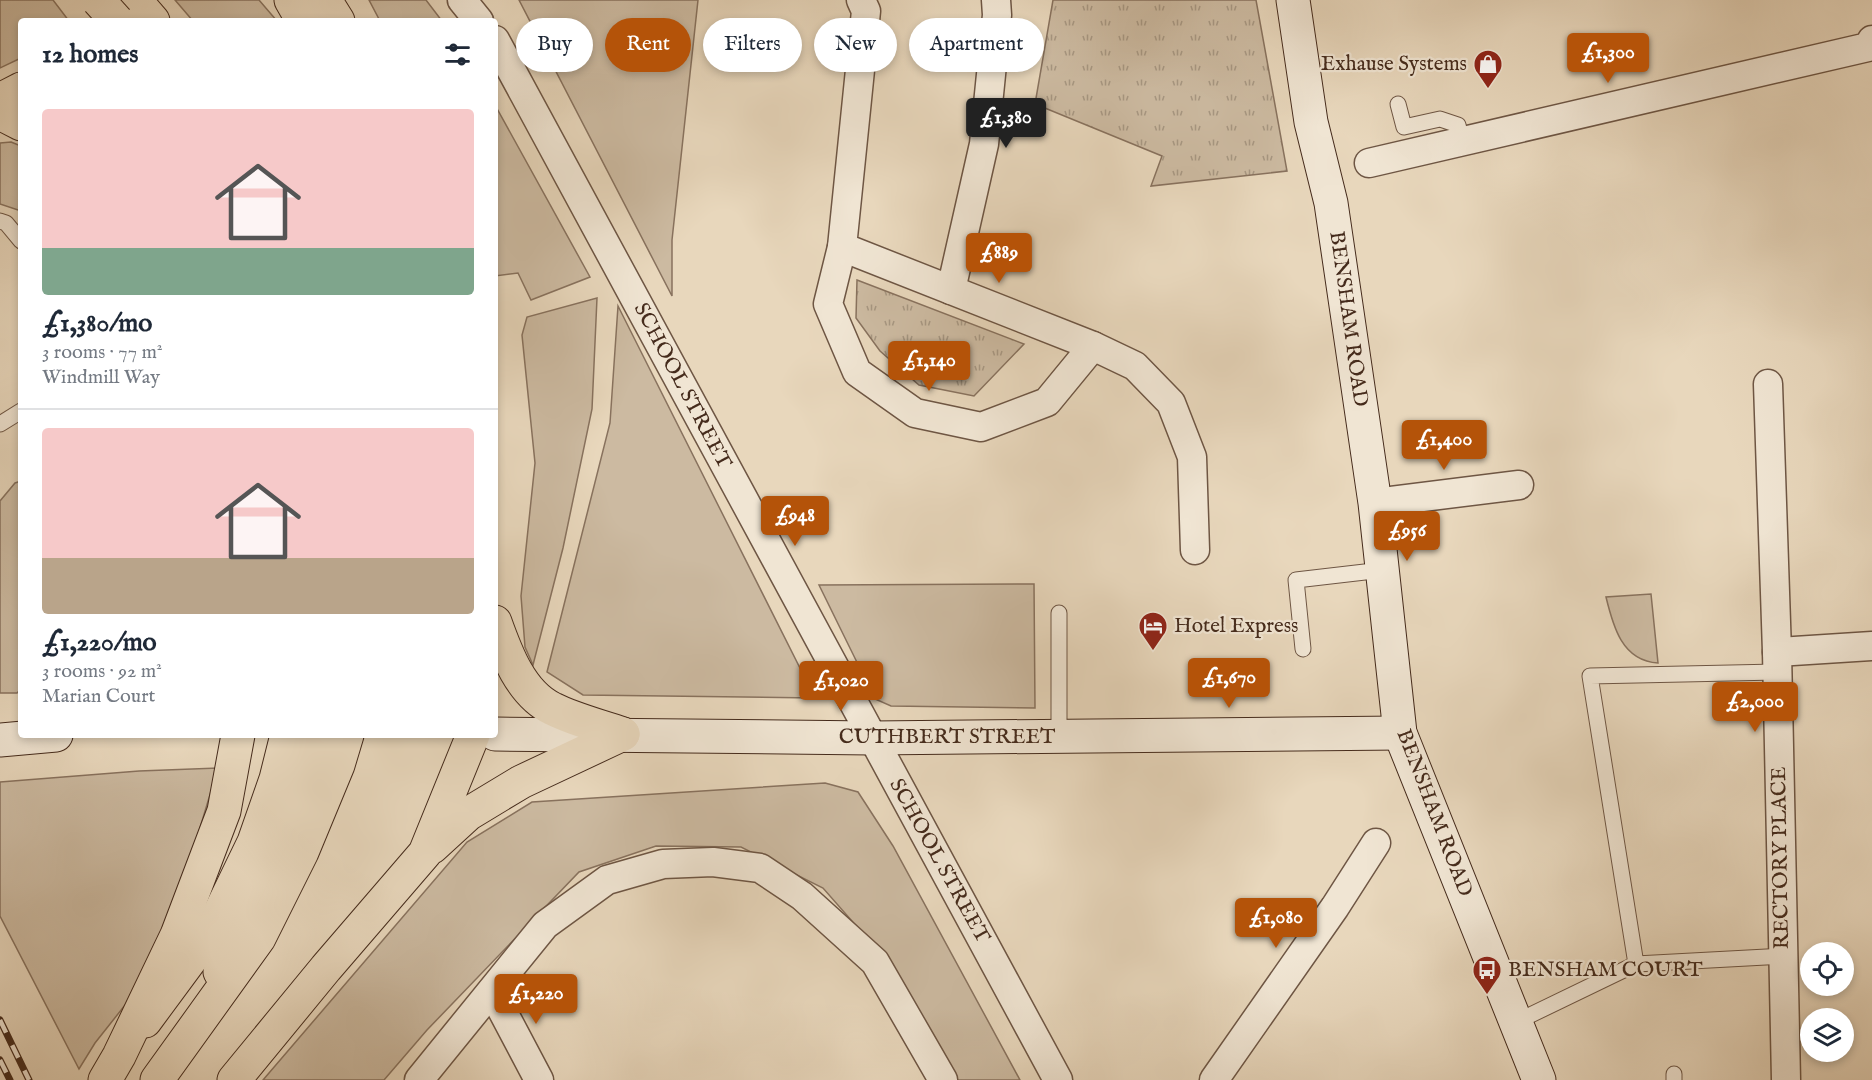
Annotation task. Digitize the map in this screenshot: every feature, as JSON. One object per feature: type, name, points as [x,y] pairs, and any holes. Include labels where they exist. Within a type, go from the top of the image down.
[{"type":"main road","points":[[98,0],[114,18]]},
{"type":"main road","points":[[106,18],[117,0]]},
{"type":"main road","points":[[135,0],[150,18]]},
{"type":"main road","points":[[291,0],[301,18]]},
{"type":"main road","points":[[325,0],[336,18]]},
{"type":"main road","name":"BENSHAM ROAD","points":[[1293,0],[1311,122],[1330,203],[1375,503],[1400,733],[1539,1080]]},
{"type":"main road","points":[[0,100],[18,91]]},
{"type":"main road","points":[[0,113],[18,122]]},
{"type":"main road","points":[[498,630],[509,660],[530,690],[551,708],[623,735]]},
{"type":"main road","name":"CUTHBERT STREET","points":[[498,734],[872,738],[1400,733]]},
{"type":"main road","points":[[234,1080],[425,853],[468,814],[520,782],[623,735]]},
{"type":"main road","points":[[0,740],[22,738]]},
{"type":"main road","points":[[112,1068],[177,935],[224,811],[237,738]]},
{"type":"main road","points":[[112,1068],[210,933],[254,842],[276,779],[286,738]]},
{"type":"main road","points":[[157,1080],[239,940],[290,827],[307,780],[316,738]]},
{"type":"main road","points":[[157,1080],[259,938],[302,852],[338,765],[346,738]]},
{"type":"main road","points":[[425,853],[472,738]]},
{"type":"street","points":[[462,0],[477,18]]},
{"type":"street","points":[[861,0],[866,12],[842,247],[828,304],[858,372],[915,413],[981,427],[1047,402],[1093,346]]},
{"type":"street","points":[[951,290],[984,144],[997,15],[996,0]]},
{"type":"street","points":[[1369,163],[1868,47],[1872,40]]},
{"type":"street","name":"SCHOOL STREET","points":[[498,46],[1058,1080]]},
{"type":"street","points":[[842,247],[1093,346],[1135,366],[1171,403],[1192,457],[1195,550]]},
{"type":"street","name":"RECTORY PLACE","points":[[1768,384],[1777,662],[1786,1080]]},
{"type":"street","points":[[1375,503],[1519,485]]},
{"type":"street","points":[[1777,662],[1872,646]]},
{"type":"street","points":[[1214,1080],[1335,907],[1376,843]]},
{"type":"street","points":[[419,1080],[545,925],[607,880],[663,864],[713,862],[760,868],[802,896],[874,962],[943,1080]]},
{"type":"street","points":[[492,991],[539,1080]]},
{"type":"lane","points":[[1398,104],[1404,127],[1440,119],[1458,125],[1462,141]]},
{"type":"lane","points":[[0,221],[6,223],[18,237]]},
{"type":"lane","points":[[0,424],[18,413]]},
{"type":"lane","points":[[1303,649],[1296,580],[1382,570]]},
{"type":"lane","points":[[1059,613],[1059,736]]},
{"type":"lane","points":[[1636,964],[1590,676],[1777,662]]},
{"type":"lane","points":[[1516,1023],[1636,964],[1783,956]]},
{"type":"green space","points":[[0,0],[53,0],[67,18],[18,18],[18,59],[0,68]]},
{"type":"green space","points":[[175,0],[259,0],[274,18],[190,18]]},
{"type":"green space","points":[[369,0],[426,0],[440,18],[378,18]]},
{"type":"green space","points":[[519,0],[698,0],[691,65],[691,18],[605,18],[605,72],[690,72],[672,240],[672,296],[556,72],[593,72],[593,18],[528,18]]},
{"type":"green space","points":[[1053,0],[1256,0],[1287,171],[1151,186],[1162,156],[1035,104],[1041,72],[1044,72],[1044,52]]},
{"type":"green space","points":[[498,110],[590,277],[531,300],[518,273],[498,276]]},
{"type":"green space","points":[[11,142],[18,145],[18,210],[0,204],[0,143]]},
{"type":"green space","points":[[857,280],[1024,344],[974,396],[919,385],[880,351],[856,318]]},
{"type":"green space","points":[[597,298],[592,409],[563,548],[533,665],[525,647],[521,596],[535,463],[522,335],[527,317]]},
{"type":"green space","points":[[618,306],[815,698],[583,695],[547,672],[610,423]]},
{"type":"green space","points":[[18,482],[18,692],[0,693],[0,501]]},
{"type":"green space","points":[[1034,584],[1035,708],[891,706],[875,699],[819,585]]},
{"type":"green space","points":[[1651,594],[1658,663],[1646,661],[1628,649],[1616,630],[1606,597]]},
{"type":"green space","points":[[218,768],[181,891],[133,995],[95,1043],[79,1069],[0,916],[0,782],[139,771]]},
{"type":"green space","points":[[825,783],[858,792],[893,846],[1020,1080],[956,1080],[880,953],[823,888],[741,847],[656,846],[579,872],[427,1030],[384,1080],[263,1080],[467,842],[532,802]]},
{"type":"railway","points":[[0,1020],[29,1080]]},
{"type":"railway","points":[[0,1060],[10,1080]]},
{"type":"place","name":"Exhause Systems","points":[[1488,90]]},
{"type":"place","name":"Hotel Express","points":[[1153,652]]},
{"type":"place","name":"BENSHAM COURT","points":[[1487,996]]}]
